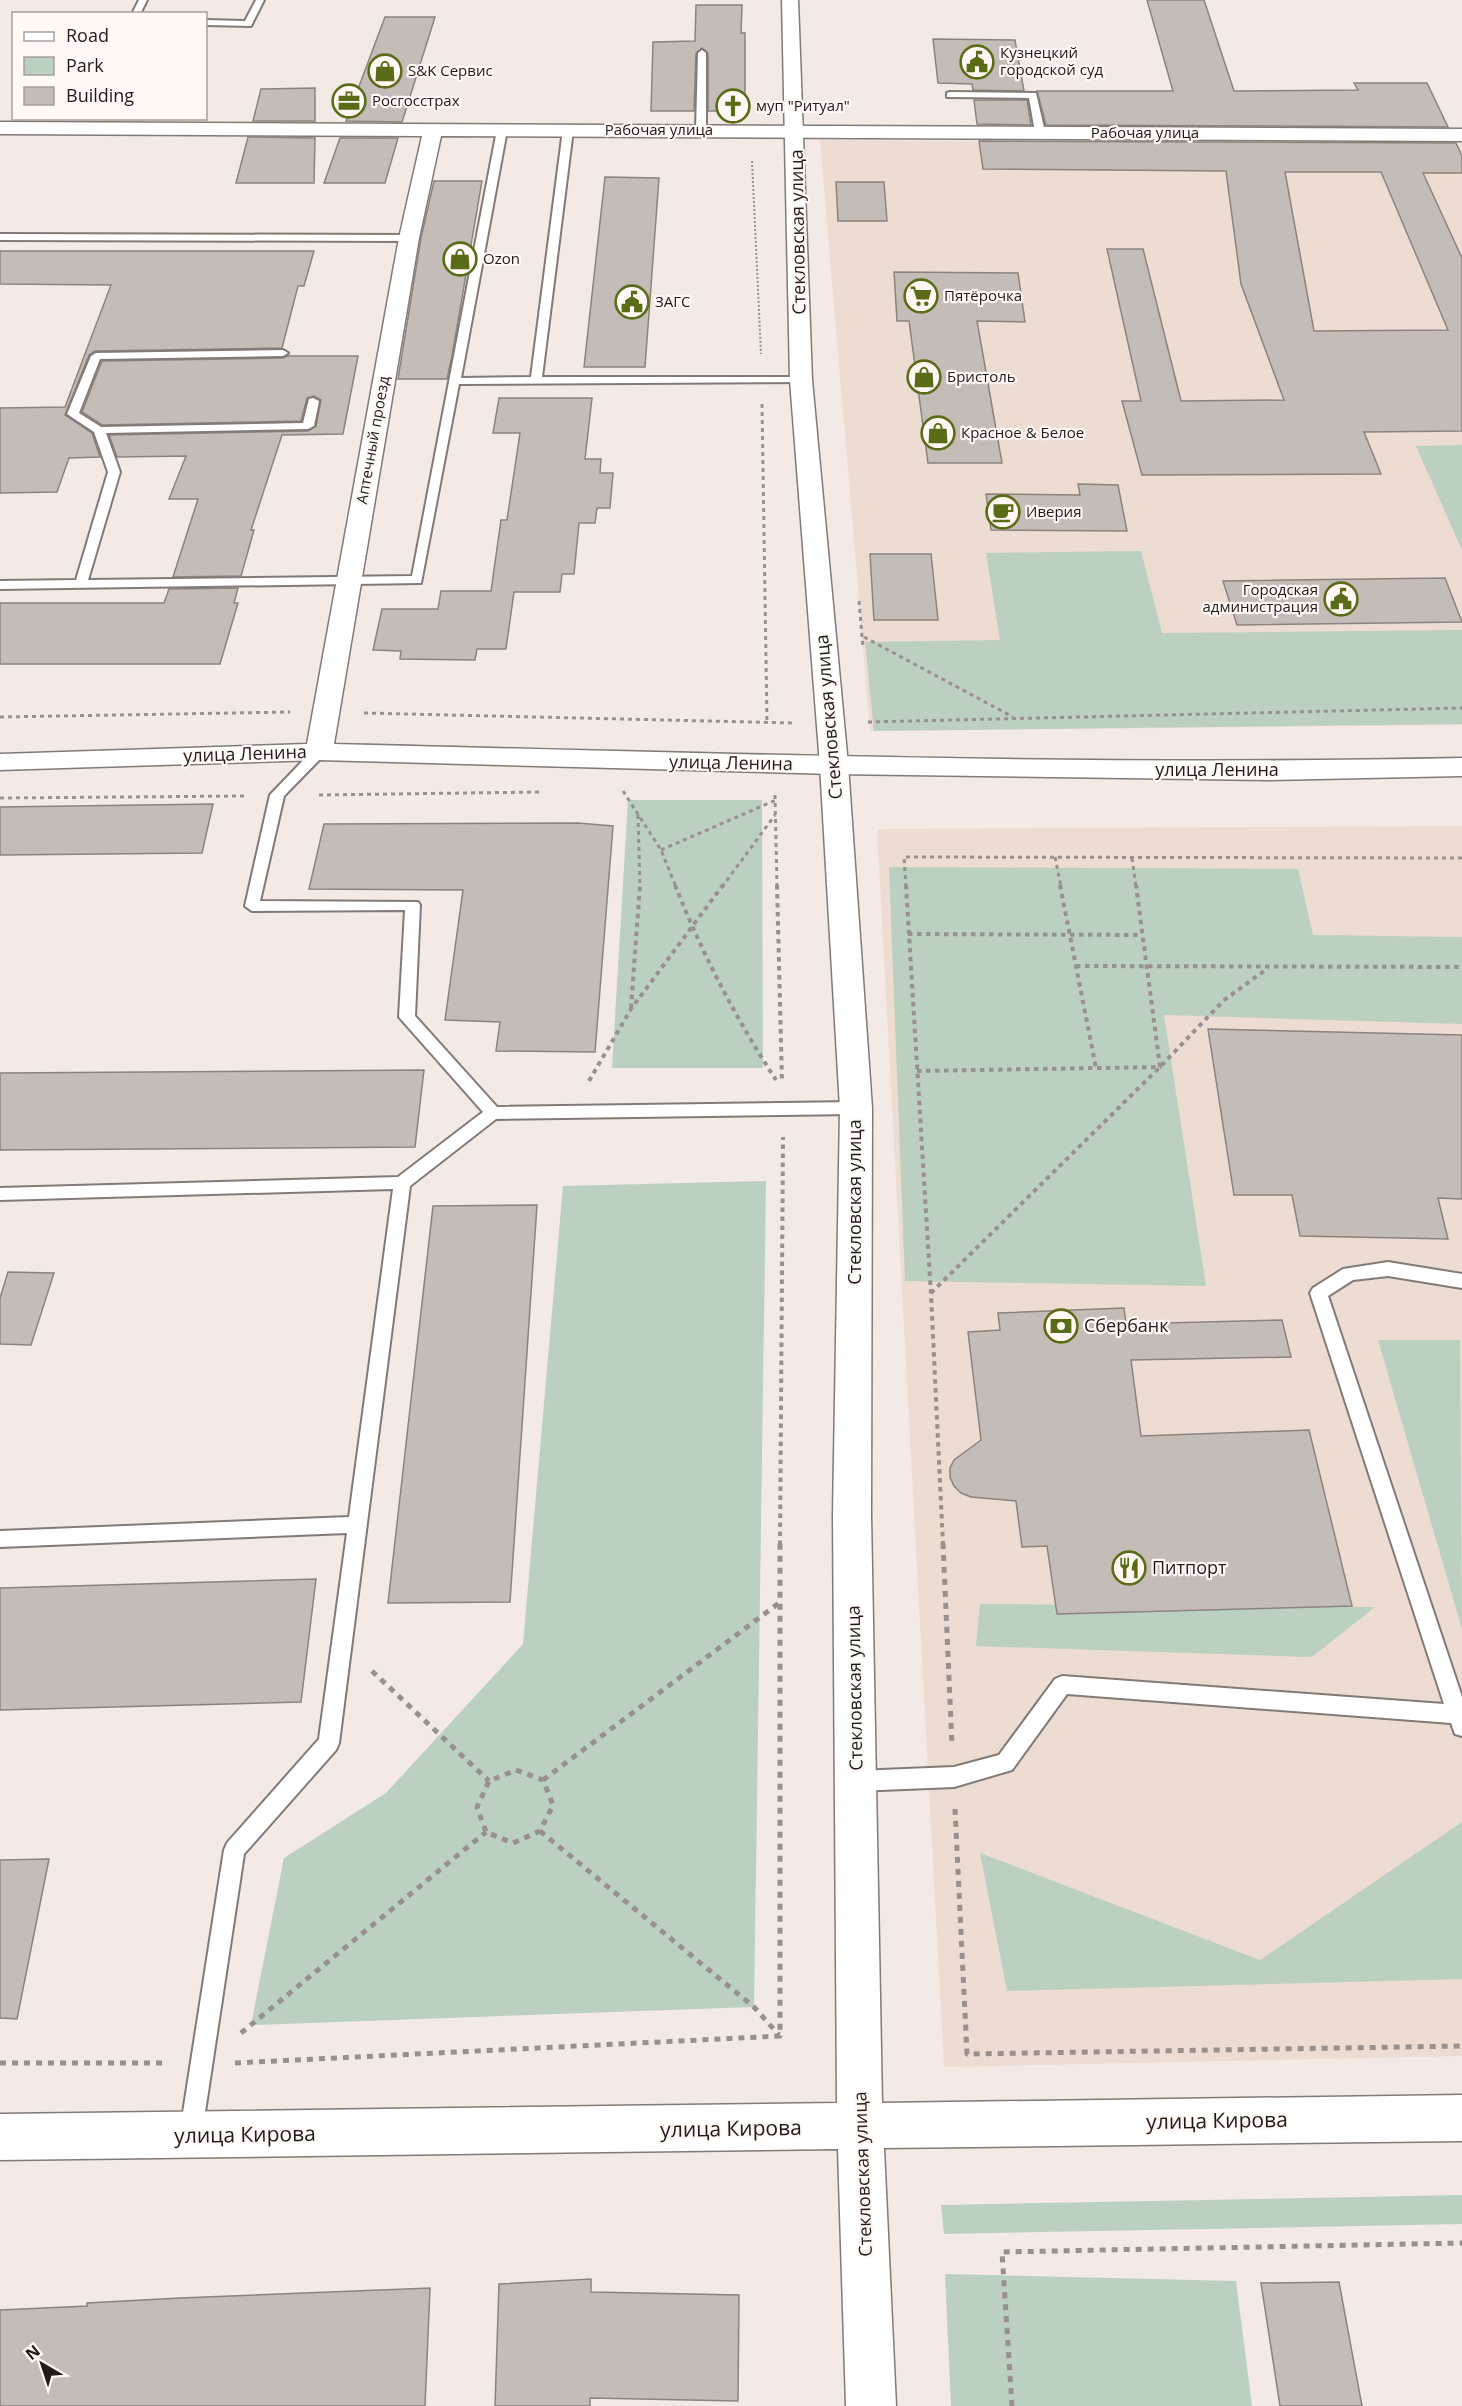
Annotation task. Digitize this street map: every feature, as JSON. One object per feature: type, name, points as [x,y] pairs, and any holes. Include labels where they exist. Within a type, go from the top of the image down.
[{"type":"street","name":"Стекловская улица","points":[[790,0],[796,130],[801,380],[834,765],[856,1108],[852,1515],[860,2127],[872,2406]]},
{"type":"street","name":"Рабочая улица","points":[[0,128],[796,130],[1462,135]]},
{"type":"street","name":"Аптечный проезд","points":[[319,752],[409,238],[433,130]]},
{"type":"street","name":"улица Ленина","points":[[0,762],[319,752],[834,765],[1267,771],[1462,767]]},
{"type":"street","name":"улица Кирова","points":[[0,2137],[1462,2118]]},
{"type":"lane","points":[[207,23],[248,24],[260,0]]},
{"type":"lane","points":[[701,130],[702,53]]},
{"type":"lane","points":[[950,95],[1033,95],[1040,132]]},
{"type":"lane","points":[[0,585],[417,580],[502,130]]},
{"type":"lane","points":[[536,381],[568,130]]},
{"type":"lane","points":[[0,237],[409,238]]},
{"type":"lane","points":[[283,353],[96,356],[73,414],[99,430],[308,426],[313,401]]},
{"type":"lane","points":[[454,381],[762,382],[801,380]]},
{"type":"lane","points":[[81,584],[114,472],[99,430]]},
{"type":"lane","points":[[319,752],[277,795],[252,906],[413,905],[407,1017],[493,1113]]},
{"type":"lane","points":[[0,1194],[402,1184],[493,1113],[856,1108]]},
{"type":"lane","points":[[191,2136],[234,1850],[329,1743],[402,1184]]},
{"type":"lane","points":[[856,1781],[954,1777],[1005,1763],[1062,1685],[1460,1720],[1319,1293],[1348,1274],[1388,1269],[1462,1281]]},
{"type":"lane","points":[[0,1539],[357,1525]]},
{"type":"path","points":[[751,130],[762,382],[767,724]]},
{"type":"path","points":[[863,636],[1014,717]]},
{"type":"path","points":[[0,717],[326,712],[767,724],[1462,708]]},
{"type":"path","points":[[623,791],[661,850],[692,927],[750,1040],[782,1090],[775,790]]},
{"type":"path","points":[[611,791],[635,791]]},
{"type":"path","points":[[0,798],[551,792]]},
{"type":"path","points":[[661,850],[776,800]]},
{"type":"path","points":[[631,1009],[640,904],[638,814]]},
{"type":"path","points":[[571,1112],[631,1009],[776,814]]},
{"type":"path","points":[[1462,858],[904,857],[931,1294],[967,2054],[1462,2046]]},
{"type":"path","points":[[1055,857],[1096,1068]]},
{"type":"path","points":[[1132,857],[1160,1067]]},
{"type":"path","points":[[909,934],[1143,935]]},
{"type":"path","points":[[1076,966],[1462,967]]},
{"type":"path","points":[[931,1294],[1160,1067],[1223,1001],[1268,968]]},
{"type":"path","points":[[917,1071],[1160,1067]]},
{"type":"path","points":[[780,2036],[779,1603],[783,1109]]},
{"type":"path","points":[[543,1780],[779,1603]]},
{"type":"path","points":[[343,1644],[489,1781]]},
{"type":"path","points":[[516,1770],[543,1780],[553,1805],[540,1831],[513,1843],[486,1832],[477,1807],[489,1781],[516,1770]]},
{"type":"path","points":[[540,1831],[754,2007],[780,2036]]},
{"type":"path","points":[[0,2063],[203,2063],[486,1832]]},
{"type":"path","points":[[246,2063],[780,2036]]},
{"type":"path","points":[[1012,2406],[1002,2252],[1462,2243]]},
{"type":"shaded area","points":[[820,140],[1462,146],[1462,725],[870,731]]},
{"type":"shaded area","points":[[1462,826],[1462,2056],[944,2067],[877,829]]},
{"type":"green space","points":[[1462,445],[1462,550],[1416,446]]},
{"type":"green space","points":[[1141,551],[1162,633],[1462,630],[1462,724],[874,731],[865,642],[1000,640],[986,553]]},
{"type":"green space","points":[[628,800],[762,800],[763,1068],[612,1068]]},
{"type":"green space","points":[[889,867],[1298,869],[1313,935],[1462,937],[1462,1024],[1164,1015],[1206,1286],[905,1281]]},
{"type":"green space","points":[[766,1181],[754,2007],[251,2025],[284,1858],[386,1793],[523,1644],[563,1186]]},
{"type":"green space","points":[[1378,1340],[1460,1340],[1462,1629]]},
{"type":"green space","points":[[980,1604],[1375,1607],[1312,1657],[976,1646]]},
{"type":"green space","points":[[1462,1822],[1462,1979],[1007,1991],[980,1853],[1260,1960]]},
{"type":"green space","points":[[1462,2195],[1462,2224],[944,2234],[941,2205]]},
{"type":"green space","points":[[945,2274],[1236,2281],[1252,2406],[951,2406]]},
{"type":"building","points":[[1147,0],[1204,0],[1234,91],[1358,90],[1354,83],[1427,83],[1448,127],[1046,125],[1037,91],[1173,91]]},
{"type":"building","points":[[696,5],[742,5],[741,33],[745,33],[745,111],[708,111],[708,53],[702,48],[696,53],[694,111],[651,111],[653,42],[695,41]]},
{"type":"building","points":[[385,17],[435,17],[402,122],[346,121]]},
{"type":"building","name":"Кузнецкий городской суд","points":[[933,39],[1015,40],[1024,91],[973,90],[972,84],[938,83]]},
{"type":"building","points":[[315,88],[315,121],[253,121],[261,89]]},
{"type":"building","points":[[974,100],[1027,100],[1031,125],[977,124]]},
{"type":"building","points":[[248,137],[315,138],[314,183],[236,183]]},
{"type":"building","points":[[340,138],[398,138],[385,183],[324,183]]},
{"type":"building","points":[[979,141],[1456,143],[1462,156],[1462,173],[1423,173],[1462,258],[1462,431],[1364,432],[1381,474],[1142,475],[1122,401],[1141,401],[1107,249],[1143,249],[1181,401],[1284,400],[1241,284],[1226,171],[983,169]],"holes":[[[1285,172],[1381,172],[1448,330],[1314,331]]]},
{"type":"building","points":[[605,177],[659,178],[645,367],[584,367]]},
{"type":"building","points":[[434,181],[482,181],[452,356],[447,379],[398,379],[421,238]]},
{"type":"building","points":[[836,182],[884,182],[887,221],[838,221]]},
{"type":"building","points":[[0,251],[314,251],[304,286],[298,286],[282,348],[95,351],[89,355],[65,415],[92,433],[100,457],[69,458],[57,492],[0,493],[0,408],[65,407],[111,285],[0,284]]},
{"type":"building","points":[[894,272],[1018,273],[1025,322],[977,321],[1002,463],[928,463],[909,321],[897,321]]},
{"type":"building","points":[[287,356],[358,356],[343,434],[282,435],[251,530],[254,530],[241,576],[173,577],[198,499],[169,499],[186,456],[117,457],[109,435],[308,431],[316,426],[321,400],[314,396],[307,398],[301,421],[102,425],[82,412],[102,361],[283,358]]},
{"type":"building","points":[[499,398],[592,398],[585,459],[601,459],[600,473],[613,473],[610,508],[597,508],[595,523],[579,523],[574,574],[562,574],[560,592],[514,592],[506,649],[477,649],[475,660],[400,659],[401,651],[373,650],[382,609],[438,609],[441,591],[491,591],[501,520],[507,520],[520,433],[493,433]]},
{"type":"building","points":[[1078,484],[1118,485],[1127,531],[991,530],[986,494],[1080,495]]},
{"type":"building","points":[[870,554],[931,554],[938,620],[874,620]]},
{"type":"building","name":"Городская администрация","points":[[1445,578],[1462,622],[1237,625],[1223,581]]},
{"type":"building","points":[[238,588],[234,603],[238,603],[220,664],[0,664],[0,603],[164,603],[169,589]]},
{"type":"building","points":[[213,804],[202,853],[0,855],[0,807]]},
{"type":"building","points":[[578,823],[613,826],[595,1052],[496,1051],[500,1022],[445,1020],[463,890],[309,889],[324,824]]},
{"type":"building","points":[[1208,1029],[1462,1035],[1462,1199],[1438,1198],[1448,1239],[1300,1236],[1292,1195],[1234,1195]]},
{"type":"building","points":[[424,1070],[415,1147],[0,1150],[0,1073]]},
{"type":"building","points":[[537,1205],[510,1602],[388,1603],[433,1206]]},
{"type":"building","points":[[8,1272],[54,1273],[31,1345],[0,1344],[0,1298]]},
{"type":"building","points":[[1124,1308],[1126,1324],[1282,1320],[1291,1357],[1131,1360],[1141,1436],[1309,1430],[1352,1606],[1057,1614],[1047,1546],[1022,1547],[1016,1501],[971,1497],[961,1493],[954,1486],[950,1477],[950,1468],[954,1460],[981,1440],[968,1332],[1000,1330],[998,1313]]},
{"type":"building","points":[[316,1579],[301,1702],[0,1710],[0,1588]]},
{"type":"building","points":[[49,1859],[17,2019],[0,2018],[0,1860]]},
{"type":"building","points":[[591,2279],[591,2292],[739,2295],[738,2401],[590,2398],[590,2406],[495,2406],[499,2284]]},
{"type":"building","points":[[1339,2282],[1362,2406],[1280,2406],[1261,2283]]},
{"type":"building","points":[[430,2288],[425,2406],[0,2406],[0,2310],[180,2298]]},
{"type":"place","name":"Кузнецкий городской суд","points":[[977,62]]},
{"type":"place","name":"S&K Сервис","points":[[385,71]]},
{"type":"place","name":"Росгосстрах","points":[[349,101]]},
{"type":"place","name":"муп \"Ритуал\"","points":[[733,106]]},
{"type":"place","name":"Ozon","points":[[460,259]]},
{"type":"place","name":"Пятёрочка","points":[[921,296]]},
{"type":"place","name":"ЗАГС","points":[[632,302]]},
{"type":"place","name":"Бристоль","points":[[924,377]]},
{"type":"place","name":"Красное & Белое","points":[[938,433]]},
{"type":"place","name":"Иверия","points":[[1003,512]]},
{"type":"place","name":"Городская администрация","points":[[1341,599]]},
{"type":"place","name":"Сбербанк","points":[[1061,1326]]},
{"type":"place","name":"Питпорт","points":[[1129,1568]]}]
